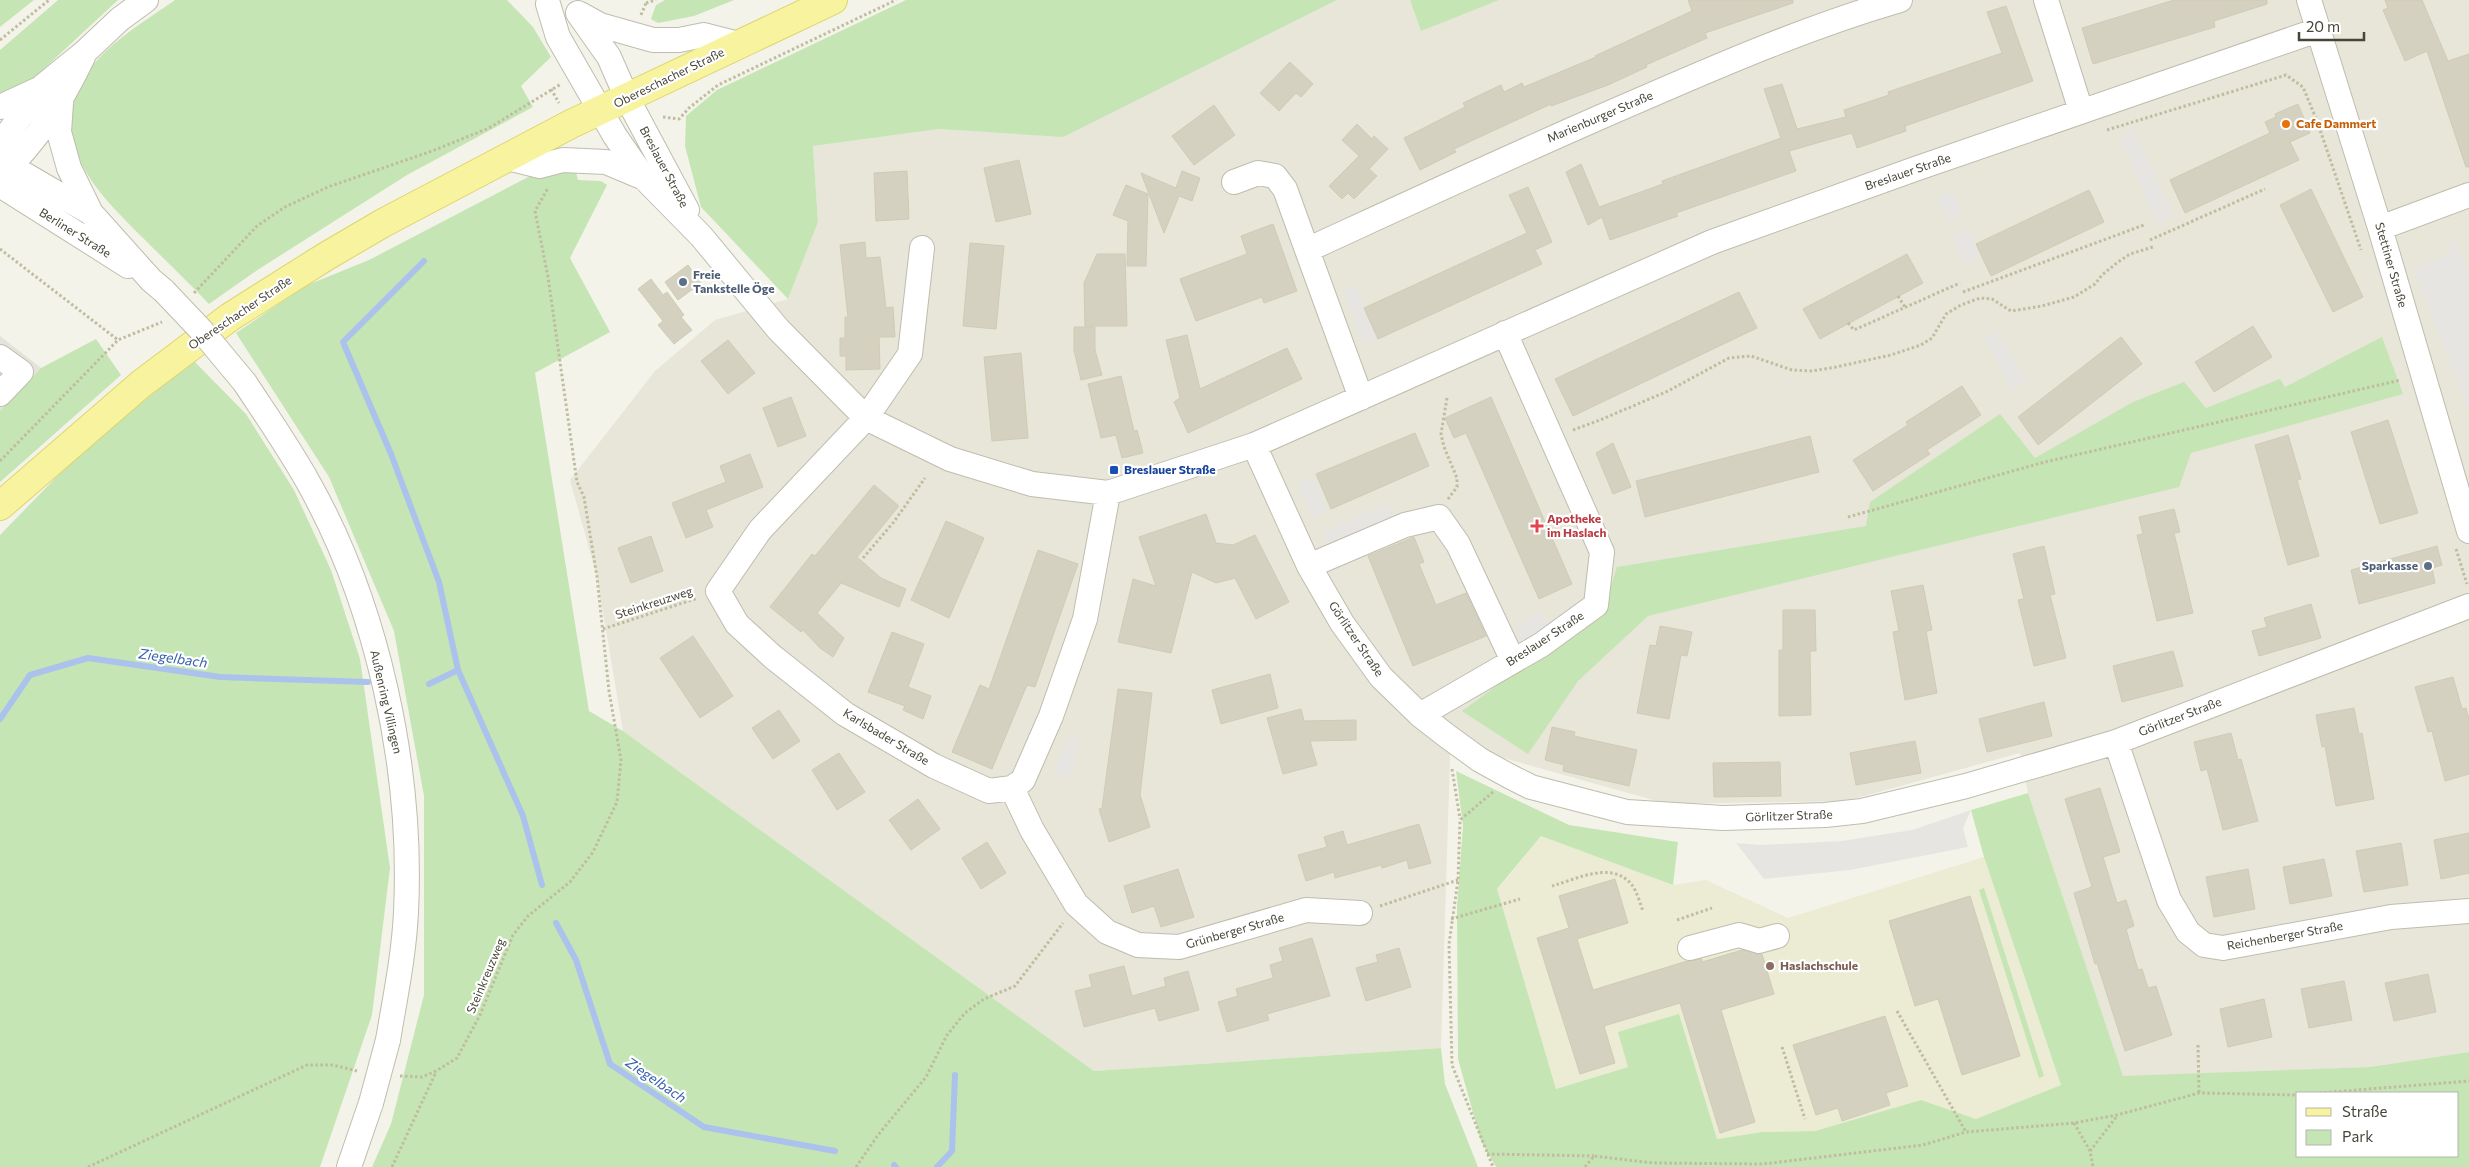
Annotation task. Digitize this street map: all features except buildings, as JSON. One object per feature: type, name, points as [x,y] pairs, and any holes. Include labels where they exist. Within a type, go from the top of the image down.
[{"type":"main road","name":"Obereschacher Straße","points":[[0,506],[141,384],[230,317],[367,233],[507,158],[600,111],[833,0]]},
{"type":"street","points":[[0,107],[8,105],[43,86],[86,51],[120,19],[146,0]]},
{"type":"street","name":"Marienburger Straße","points":[[1307,250],[1537,144],[1721,65],[1790,36],[1900,0]]},
{"type":"street","points":[[2046,0],[2081,111]]},
{"type":"street","name":"Stettiner Straße","points":[[2308,0],[2380,228],[2462,538]]},
{"type":"street","points":[[546,2],[578,13],[600,24],[653,40],[679,40],[704,35],[739,44]]},
{"type":"street","points":[[546,2],[558,37],[600,111]]},
{"type":"street","points":[[578,13],[609,57],[627,98]]},
{"type":"street","name":"Breslauer Straße","points":[[600,111],[644,178],[701,236],[778,329],[866,418],[950,459],[1032,484],[1108,492],[1254,445],[1505,332],[1712,242],[2081,111],[2318,30]]},
{"type":"street","points":[[2,168],[23,154],[61,103],[86,51]]},
{"type":"street","points":[[2,168],[3,140],[43,86]]},
{"type":"street","name":"Breslauer Straße","points":[[627,98],[701,236]]},
{"type":"street","points":[[61,103],[59,132],[69,168],[91,213]]},
{"type":"street","points":[[507,158],[540,166],[563,160],[606,162],[644,178]]},
{"type":"street","name":"Berliner Straße","points":[[2,168],[91,213],[157,286]]},
{"type":"street","name":"Berliner Straße","points":[[2,168],[157,286]]},
{"type":"street","points":[[1234,182],[1258,173],[1275,176],[1286,189],[1361,398]]},
{"type":"street","points":[[2380,228],[2469,195]]},
{"type":"street","points":[[718,591],[760,530],[866,418],[910,354],[922,248]]},
{"type":"street","name":"Außenring Villingen","points":[[157,286],[201,330],[245,383],[308,482],[347,565],[374,648],[396,741],[407,848],[406,914],[388,1040],[371,1103],[349,1167]]},
{"type":"street","name":"Breslauer Straße","points":[[1420,715],[1541,644],[1596,605],[1602,552],[1505,332]]},
{"type":"street","points":[[0,356],[21,372],[0,394]]},
{"type":"street","name":"Görlitzer Straße","points":[[1254,445],[1309,566],[1342,623],[1381,677],[1420,715],[1480,760],[1531,787],[1627,812],[1723,818],[1825,815],[1862,811],[1966,786],[2116,742],[2469,606]]},
{"type":"street","points":[[1012,788],[1023,780],[1051,716],[1085,619],[1108,492]]},
{"type":"street","points":[[1309,566],[1405,525],[1439,517],[1458,544],[1513,661]]},
{"type":"street","name":"Karlsbader Straße","points":[[718,591],[737,624],[773,657],[845,714],[934,766],[988,791],[1012,788]]},
{"type":"street","name":"Reichenberger Straße","points":[[2116,742],[2169,900],[2188,932],[2204,944],[2223,948],[2391,917],[2469,911]]},
{"type":"street","name":"Grünberger Straße","points":[[1012,788],[1032,830],[1076,904],[1107,932],[1138,945],[1179,947],[1306,910],[1360,913]]},
{"type":"street","points":[[1690,948],[1739,935],[1759,941],[1776,936]]},
{"type":"path","points":[[0,40],[49,0]]},
{"type":"path","points":[[643,0],[646,3],[656,0]]},
{"type":"path","points":[[666,116],[679,119],[689,108],[718,85],[896,0]]},
{"type":"path","points":[[2107,130],[2286,75],[2303,87],[2318,121],[2361,251]]},
{"type":"path","points":[[190,297],[257,226],[285,207],[328,187],[432,151],[489,128],[551,90]]},
{"type":"path","points":[[550,184],[535,211],[548,277],[577,482],[584,497],[603,629]]},
{"type":"path","points":[[2150,240],[2265,189]]},
{"type":"path","points":[[1963,292],[2144,225]]},
{"type":"path","points":[[1552,439],[1668,391],[1729,358],[1751,356],[1792,370],[1812,371],[1836,367],[1891,355],[1920,345],[1932,338],[1946,314],[1961,305],[1980,298],[1992,299],[2011,311],[2062,301],[2095,284],[2102,275],[2130,254],[2153,247]]},
{"type":"path","points":[[0,249],[118,340]]},
{"type":"path","points":[[1848,323],[1854,330],[1960,283]]},
{"type":"path","points":[[1898,296],[1906,307]]},
{"type":"path","points":[[0,461],[118,340],[163,322],[170,316]]},
{"type":"path","points":[[1848,517],[2045,462],[2404,379],[2401,370]]},
{"type":"path","points":[[1439,517],[1449,497],[1457,487],[1457,478],[1444,447],[1441,434],[1447,398]]},
{"type":"path","points":[[863,558],[893,522],[925,478]]},
{"type":"path","points":[[2462,538],[2469,590]]},
{"type":"path","name":"Steinkreuzweg","points":[[392,1076],[422,1076],[436,1071],[457,1058],[480,1015],[513,935],[528,916],[570,882],[593,852],[617,802],[621,760],[609,691],[603,629],[718,591]]},
{"type":"path","points":[[1447,736],[1460,820],[1458,880],[1451,919],[1449,944],[1452,1065],[1486,1154],[1493,1167]]},
{"type":"path","points":[[1460,820],[1511,777]]},
{"type":"path","points":[[1552,886],[1602,871],[1619,877],[1632,885],[1643,910]]},
{"type":"path","points":[[1360,913],[1458,880]]},
{"type":"path","points":[[1451,919],[1520,899]]},
{"type":"path","points":[[856,1167],[878,1135],[926,1077],[947,1035],[959,1020],[984,999],[1015,986],[1043,952],[1076,904]]},
{"type":"path","points":[[1677,920],[1712,908]]},
{"type":"path","points":[[1897,1011],[1966,1132]]},
{"type":"path","points":[[2198,1045],[2199,1093]]},
{"type":"path","points":[[1782,1046],[1805,1119]]},
{"type":"path","points":[[88,1167],[307,1065],[333,1065],[364,1074]]},
{"type":"path","points":[[392,1167],[436,1071]]},
{"type":"path","points":[[2332,1092],[2469,1081]]},
{"type":"path","points":[[1486,1154],[1594,1156],[1653,1163],[1763,1164],[1923,1145],[1966,1132],[2074,1123],[2117,1115],[2199,1093],[2296,1095]]},
{"type":"path","points":[[2090,1151],[2117,1115]]},
{"type":"path","points":[[2074,1123],[2090,1151],[2093,1167]]},
{"type":"path","points":[[1585,1167],[1594,1156]]},
{"type":"shaded area","points":[[1337,0],[1410,0],[1421,30],[1499,0],[2469,0],[2469,1052],[2370,1067],[2123,1077],[2028,793],[2020,753],[1846,801],[1667,804],[1493,755],[1451,725],[1441,1048],[1094,1071],[623,731],[597,577],[570,480],[655,371],[715,320],[788,299],[818,222],[813,146],[939,129],[1063,136]]},
{"type":"shaded area","points":[[2133,128],[2174,215],[2157,224],[2120,137]]},
{"type":"shaded area","points":[[1953,192],[1964,215],[1947,223],[1937,197]]},
{"type":"shaded area","points":[[1968,228],[1980,260],[1965,266],[1952,235]]},
{"type":"shaded area","points":[[2455,240],[2469,274],[2469,412],[2413,269],[2450,255],[2445,243]]},
{"type":"shaded area","points":[[1357,285],[1377,339],[1364,346],[1343,289]]},
{"type":"shaded area","points":[[1997,331],[2027,381],[2012,390],[1984,338]]},
{"type":"shaded area","points":[[0,336],[41,368],[0,411]]},
{"type":"shaded area","points":[[1314,477],[1328,511],[1312,517],[1297,483]]},
{"type":"shaded area","points":[[1389,502],[1397,518],[1329,548],[1322,533]]},
{"type":"shaded area","points":[[1541,611],[1551,627],[1524,646],[1513,629]]},
{"type":"shaded area","points":[[1070,735],[1081,741],[1070,778],[1053,772]]},
{"type":"shaded area","points":[[1971,810],[1963,828],[1968,847],[1850,870],[1764,879],[1736,843],[1761,845],[1842,841],[1912,830]]},
{"type":"shaded area","name":"Haslachschule","points":[[1541,836],[1673,885],[1706,880],[1788,918],[1984,857],[2061,1085],[1976,1119],[1921,1100],[1815,1131],[1762,1132],[1717,1139],[1679,1014],[1628,1067],[1556,1089],[1497,890]]},
{"type":"green space","points":[[0,0],[34,0],[0,27]]},
{"type":"green space","points":[[58,0],[118,0],[20,91],[0,98],[0,50]]},
{"type":"green space","points":[[175,0],[507,0],[533,27],[551,57],[521,86],[533,107],[407,175],[259,269],[209,304],[125,220],[94,184],[82,164],[74,144],[71,122],[75,99],[86,75],[94,64],[115,43]]},
{"type":"green space","points":[[665,0],[734,0],[694,16],[658,23],[651,19],[656,5]]},
{"type":"green space","points":[[906,0],[1337,0],[1063,137],[939,129],[813,146],[818,222],[788,299],[701,207],[685,146],[686,116],[717,90]]},
{"type":"green space","points":[[1410,0],[1499,0],[1421,31]]},
{"type":"green space","points":[[575,168],[578,180],[601,181],[607,185],[570,258],[610,332],[535,373],[589,711],[623,731],[1094,1071],[1441,1048],[1445,1084],[1478,1167],[372,1167],[391,1124],[424,995],[424,796],[394,631],[329,477],[236,333],[305,286],[369,260],[532,175]]},
{"type":"green space","points":[[2382,337],[2403,394],[2191,453],[2179,487],[1648,616],[1578,681],[1528,754],[1462,711],[1604,608],[1617,567],[1866,526],[1870,502],[2000,414],[2035,458],[2133,402],[2184,382],[2206,408],[2280,379],[2285,387]]},
{"type":"green space","points":[[96,339],[121,375],[0,482],[0,411],[41,368]]},
{"type":"green space","points":[[193,360],[246,414],[294,490],[331,570],[360,659],[390,868],[372,1015],[320,1167],[0,1167],[0,535],[74,459]]},
{"type":"green space","points":[[1456,771],[1569,825],[1678,842],[1673,885],[1541,836],[1497,889],[1556,1089],[1628,1067],[1618,1032],[1679,1014],[1717,1139],[1762,1132],[1815,1131],[1921,1100],[1976,1119],[2061,1085],[1984,857],[1971,810],[2028,793],[2123,1076],[2370,1067],[2469,1052],[2469,1167],[1496,1167],[1481,1141],[1458,1059],[1457,907],[1463,826]]},
{"type":"green space","points":[[1984,888],[2044,1076],[2039,1078],[1979,890]]},
{"type":"waterway","points":[[424,261],[343,342],[391,454],[439,582],[458,670],[523,816],[542,885]]},
{"type":"waterway","name":"Ziegelbach","points":[[0,719],[30,675],[88,658],[220,677],[368,682]]},
{"type":"waterway","name":"Ziegelbach","points":[[429,684],[458,670]]},
{"type":"waterway","name":"Ziegelbach","points":[[556,923],[576,960],[610,1064],[704,1127],[835,1151]]},
{"type":"waterway","points":[[937,1167],[952,1151],[955,1075]]},
{"type":"place","name":"Cafe Dammert","points":[[2286,124]]},
{"type":"place","name":"Freie Tankstelle Öge","points":[[683,282]]},
{"type":"place","name":"Breslauer Straße","points":[[1114,470]]},
{"type":"place","name":"Apotheke im Haslach","points":[[1537,526]]},
{"type":"place","name":"Sparkasse","points":[[2428,566]]},
{"type":"place","name":"Haslachschule","points":[[1770,966]]}]
